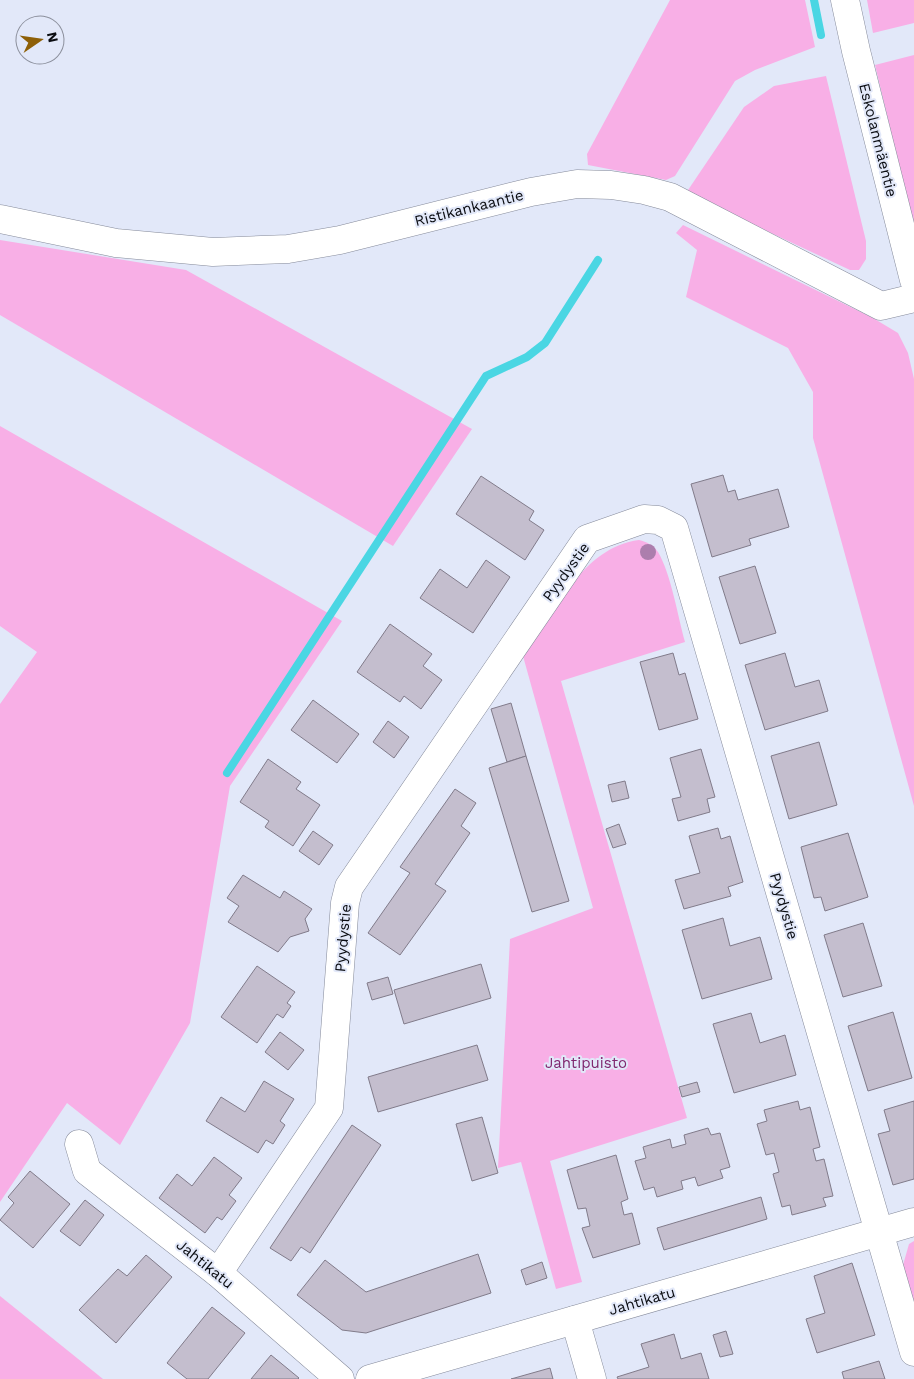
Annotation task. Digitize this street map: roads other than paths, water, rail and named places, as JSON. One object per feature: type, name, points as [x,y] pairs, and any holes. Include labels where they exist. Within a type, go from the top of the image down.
[{"type":"street","name":"Eskolanmäentie","points":[[845,0],[856,51],[914,280]]},
{"type":"street","name":"Ristikankaantie","points":[[0,219],[116,242],[213,252],[288,249],[340,240],[531,192],[577,184],[611,185],[644,190],[670,197],[881,306],[914,298]]},
{"type":"street","name":"Pyydystie","points":[[218,1273],[330,1108],[345,903],[349,887],[587,540],[644,518],[658,520],[674,528],[879,1233]]},
{"type":"street","name":"Jahtikatu","points":[[79,1144],[87,1171],[218,1273],[340,1379]]},
{"type":"street","name":"Jahtikatu","points":[[370,1379],[914,1222]]},
{"type":"street","points":[[879,1233],[914,1352]]},
{"type":"street","points":[[575,1320],[592,1379]]},
{"type":"waterway","points":[[814,0],[821,35]]},
{"type":"waterway","points":[[227,773],[486,376],[527,357],[545,343],[598,260]]},
{"type":"park label","name":"Jahtipuisto","points":[[586,1063]]}]
